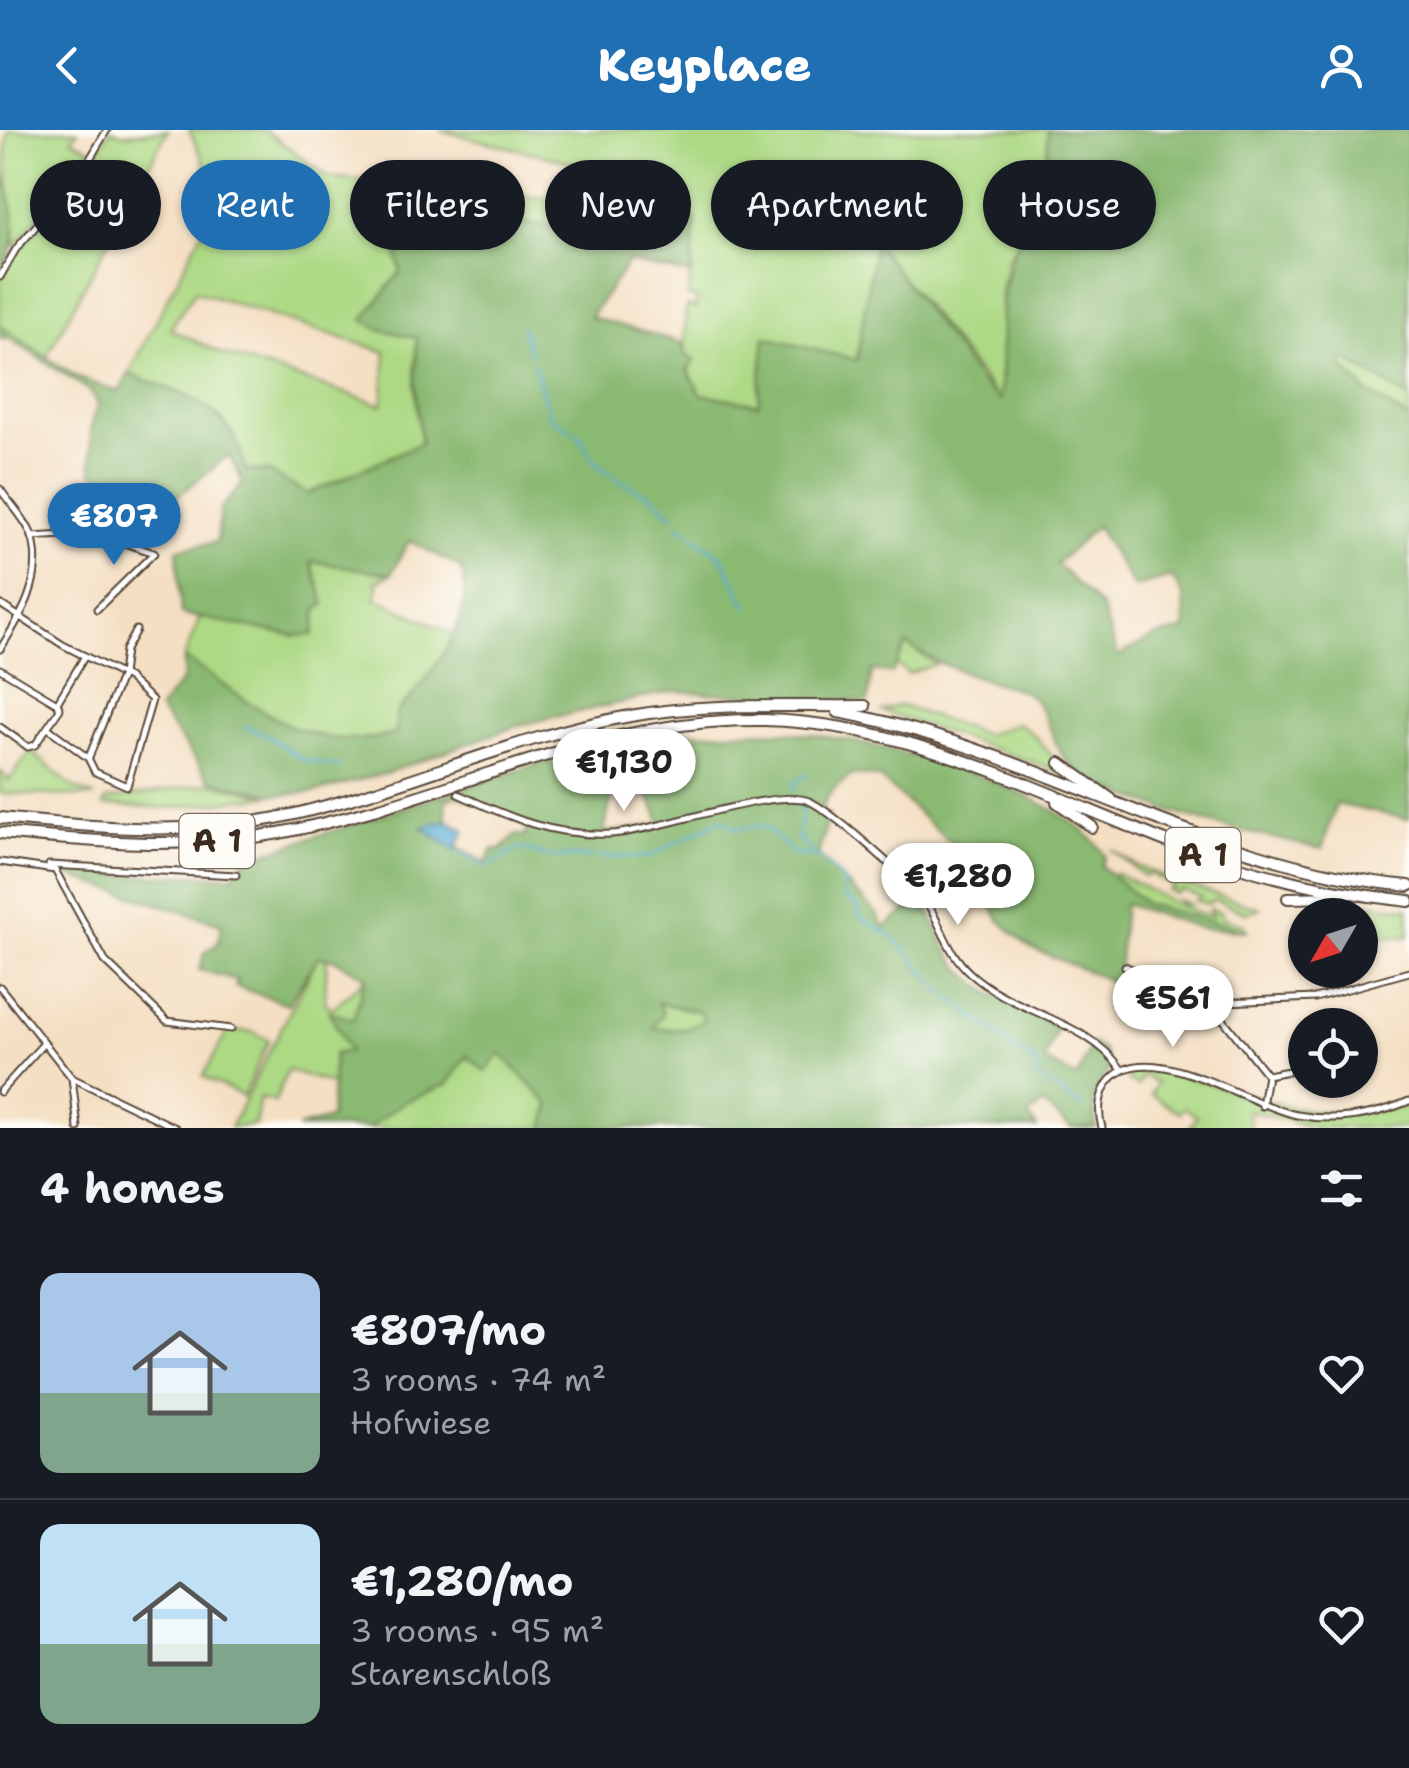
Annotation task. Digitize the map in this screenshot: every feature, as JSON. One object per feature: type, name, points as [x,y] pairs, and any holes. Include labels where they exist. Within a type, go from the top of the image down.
[{"type":"highway","name":"A 1","points":[[0,818],[132,828],[214,827],[291,815],[629,716],[712,705],[812,707],[940,736],[1128,811],[1274,862],[1367,882],[1409,886]]},
{"type":"highway","points":[[812,707],[865,706]]},
{"type":"highway","name":"A 1","points":[[0,833],[121,843],[204,843],[320,824],[624,732],[682,723],[768,720],[876,734],[1045,792],[1227,864],[1368,897],[1409,901]]},
{"type":"highway","points":[[1060,763],[1128,811]]},
{"type":"highway","points":[[1045,792],[1092,827]]},
{"type":"highway","points":[[1288,898],[1368,897]]},
{"type":"street","points":[[0,277],[16,249],[88,162],[107,130]]},
{"type":"street","points":[[0,489],[32,538],[33,582],[21,618],[0,649]]},
{"type":"street","points":[[32,538],[96,533],[154,553],[98,609]]},
{"type":"street","points":[[0,604],[122,675],[152,700],[130,784],[122,786],[94,772],[88,758],[48,728]]},
{"type":"street","points":[[88,758],[122,675],[125,650],[136,630]]},
{"type":"street","points":[[57,703],[86,655]]},
{"type":"street","points":[[0,670],[57,703],[60,709],[48,728],[28,747],[0,727]]},
{"type":"street","points":[[458,794],[530,826],[573,834],[615,834],[735,806],[802,798],[823,809],[920,895],[954,957],[997,996],[1095,1040],[1122,1070]]},
{"type":"street","points":[[0,862],[236,875]]},
{"type":"street","points":[[46,865],[66,885],[105,962],[167,1020],[231,1029]]},
{"type":"street","points":[[1126,966],[1219,1007],[1268,1075],[1262,1106]]},
{"type":"street","points":[[1219,1007],[1232,1000],[1315,998],[1409,972]]},
{"type":"street","points":[[2,991],[72,1078],[176,1128]]},
{"type":"street","points":[[0,1092],[44,1043]]},
{"type":"street","points":[[1102,1128],[1100,1098],[1122,1070],[1139,1063],[1160,1064],[1262,1106],[1297,1115],[1365,1115],[1409,1101]]},
{"type":"street","points":[[1268,1075],[1288,1071]]},
{"type":"street","points":[[72,1078],[78,1128]]},
{"type":"green space","points":[[9,130],[78,130],[72,139],[92,150],[84,160],[30,160],[30,227],[15,246],[7,169]]},
{"type":"green space","points":[[110,130],[124,134],[168,130],[152,160],[93,160]]},
{"type":"green space","points":[[189,130],[265,130],[305,160],[203,160]]},
{"type":"green space","points":[[439,130],[1048,130],[1048,160],[983,160],[983,250],[1013,250],[1007,259],[1001,293],[1000,401],[881,250],[963,250],[963,160],[711,160],[711,250],[874,250],[857,361],[766,337],[758,404],[701,394],[690,373],[685,330],[687,306],[696,308],[697,299],[688,297],[695,220],[691,220],[691,160],[562,160]]},
{"type":"green space","points":[[1048,130],[1409,130],[1409,398],[1344,358],[1342,365],[1365,391],[1409,420],[1409,819],[1336,804],[1322,849],[1153,805],[1120,793],[1069,763],[1041,709],[1026,693],[946,666],[906,644],[892,673],[872,670],[868,702],[673,691],[519,725],[386,773],[315,792],[274,795],[210,780],[159,709],[183,679],[184,658],[259,709],[308,732],[364,739],[396,734],[397,712],[437,665],[458,626],[465,586],[460,567],[409,541],[391,574],[311,561],[325,604],[317,610],[314,634],[296,636],[181,614],[177,549],[217,542],[221,508],[243,483],[229,455],[178,496],[157,497],[147,488],[112,486],[92,471],[91,428],[98,404],[90,391],[10,339],[0,338],[0,326],[78,378],[119,392],[129,374],[187,397],[217,416],[229,430],[245,470],[269,472],[308,494],[421,443],[415,387],[417,338],[379,329],[363,320],[401,271],[396,250],[525,250],[525,223],[545,225],[545,250],[691,250],[691,220],[695,220],[692,275],[628,262],[590,317],[683,343],[685,355],[696,360],[687,369],[701,394],[758,404],[765,337],[857,360],[874,250],[881,250],[980,381],[1000,400],[1002,312],[1014,250],[1156,250],[1156,160],[1048,160]],"holes":[[[1096,526],[1134,587],[1172,577],[1184,597],[1185,630],[1154,637],[1118,656],[1101,607],[1056,564]]]},
{"type":"green space","points":[[0,166],[14,218],[13,244],[2,268]]},
{"type":"green space","points":[[330,177],[350,179],[350,250],[397,250],[401,271],[379,329],[417,338],[415,387],[421,443],[307,494],[269,472],[245,470],[230,430],[204,405],[129,374],[192,250],[330,250]],"holes":[[[195,291],[386,352],[382,405],[220,353],[170,329]]]},
{"type":"green space","points":[[525,196],[545,198],[545,225],[525,223]]},
{"type":"green space","points":[[30,237],[30,250],[104,250],[46,358],[0,326],[0,283],[13,256]]},
{"type":"green space","points":[[1343,357],[1409,398],[1409,420],[1365,391],[1342,365]]},
{"type":"green space","points":[[311,560],[391,574],[375,583],[379,586],[375,598],[456,635],[429,680],[398,711],[396,734],[364,739],[308,732],[259,709],[184,658],[200,617],[296,636],[313,634],[317,610],[324,604]]},
{"type":"green space","points":[[906,644],[936,664],[908,674],[896,664]]},
{"type":"green space","points":[[899,705],[986,735],[1018,723],[1035,736],[1067,774],[882,711]]},
{"type":"green space","points":[[680,733],[789,733],[877,747],[968,772],[1013,790],[1084,832],[1105,856],[1101,866],[1145,904],[1247,931],[1201,928],[1124,904],[1117,984],[1029,947],[999,920],[970,860],[880,778],[854,774],[834,789],[824,804],[821,811],[829,816],[818,855],[877,914],[884,928],[921,899],[950,954],[972,979],[999,998],[1058,1027],[1044,1060],[1077,1078],[1092,1043],[1103,1050],[1110,1066],[1093,1097],[1096,1128],[1071,1128],[1043,1104],[1028,1115],[1037,1128],[544,1128],[550,1105],[500,1053],[486,1072],[467,1056],[447,1084],[402,1103],[368,1128],[297,1128],[330,1119],[334,1054],[349,1051],[329,1011],[353,1020],[366,977],[334,959],[318,957],[288,1004],[235,986],[238,980],[199,970],[205,953],[218,943],[222,924],[66,875],[62,869],[118,875],[232,876],[246,859],[535,765]],"holes":[[[615,779],[641,786],[661,824],[604,833]],[[458,795],[529,825],[525,836],[516,835],[501,850],[493,849],[486,863],[423,828],[447,820],[445,800]],[[658,1003],[700,1011],[704,1020],[687,1029],[653,1029],[663,1012]]]},
{"type":"green space","points":[[31,751],[72,787],[95,797],[0,793],[0,771],[9,780]]},
{"type":"green space","points":[[211,783],[269,796],[171,808],[104,805],[106,800]]},
{"type":"green space","points":[[1111,849],[1137,866],[1172,880],[1260,908],[1247,913],[1215,900],[1208,904],[1195,901],[1201,897],[1182,890],[1175,894],[1168,890],[1174,887],[1151,874],[1144,876]]},
{"type":"green space","points":[[1116,873],[1186,909],[1178,900],[1188,903],[1192,911],[1212,916],[1209,909],[1220,912],[1224,919],[1243,924],[1247,931],[1145,904],[1113,876]]},
{"type":"green space","points":[[1378,905],[1409,908],[1409,937],[1378,936]]},
{"type":"green space","points":[[318,957],[327,958],[325,1003],[333,1008],[367,977],[353,1021],[329,1012],[350,1052],[334,1054],[332,1084],[287,1070],[275,1102],[260,1098],[255,1125],[230,1128]]},
{"type":"green space","points":[[657,1003],[700,1011],[704,1020],[687,1029],[653,1029],[658,1020]]},
{"type":"green space","points":[[228,1030],[253,1032],[269,1040],[243,1096],[203,1077]]},
{"type":"green space","points":[[500,1052],[551,1105],[544,1128],[368,1128],[402,1103],[447,1084],[468,1055]]},
{"type":"green space","points":[[1151,1069],[1302,1109],[1368,1112],[1409,1106],[1409,1128],[1315,1128],[1248,1110],[1250,1128],[1189,1128],[1197,1116],[1184,1107],[1180,1113],[1151,1094],[1157,1083],[1144,1075],[1137,1086],[1127,1080],[1133,1072]]},
{"type":"water","points":[[447,820],[465,830],[455,851],[423,827]]},
{"type":"waterway","points":[[522,326],[530,353]]},
{"type":"waterway","points":[[533,363],[551,418],[580,436],[593,460],[613,477],[653,497],[673,515]]},
{"type":"waterway","points":[[679,525],[723,558],[747,607]]},
{"type":"waterway","points":[[245,727],[265,734],[303,760],[339,767]]},
{"type":"waterway","points":[[793,792],[793,784],[808,775]]},
{"type":"waterway","points":[[795,801],[802,810],[798,838],[813,853]]},
{"type":"waterway","points":[[599,857],[648,857],[722,819],[737,829],[764,826],[796,855],[820,857],[845,882],[844,897],[859,908],[860,917],[892,936],[945,994]]},
{"type":"waterway","points":[[458,850],[487,867],[520,848],[548,857],[593,857]]},
{"type":"waterway","points":[[948,997],[1038,1066],[1035,1076],[1083,1107]]}]
